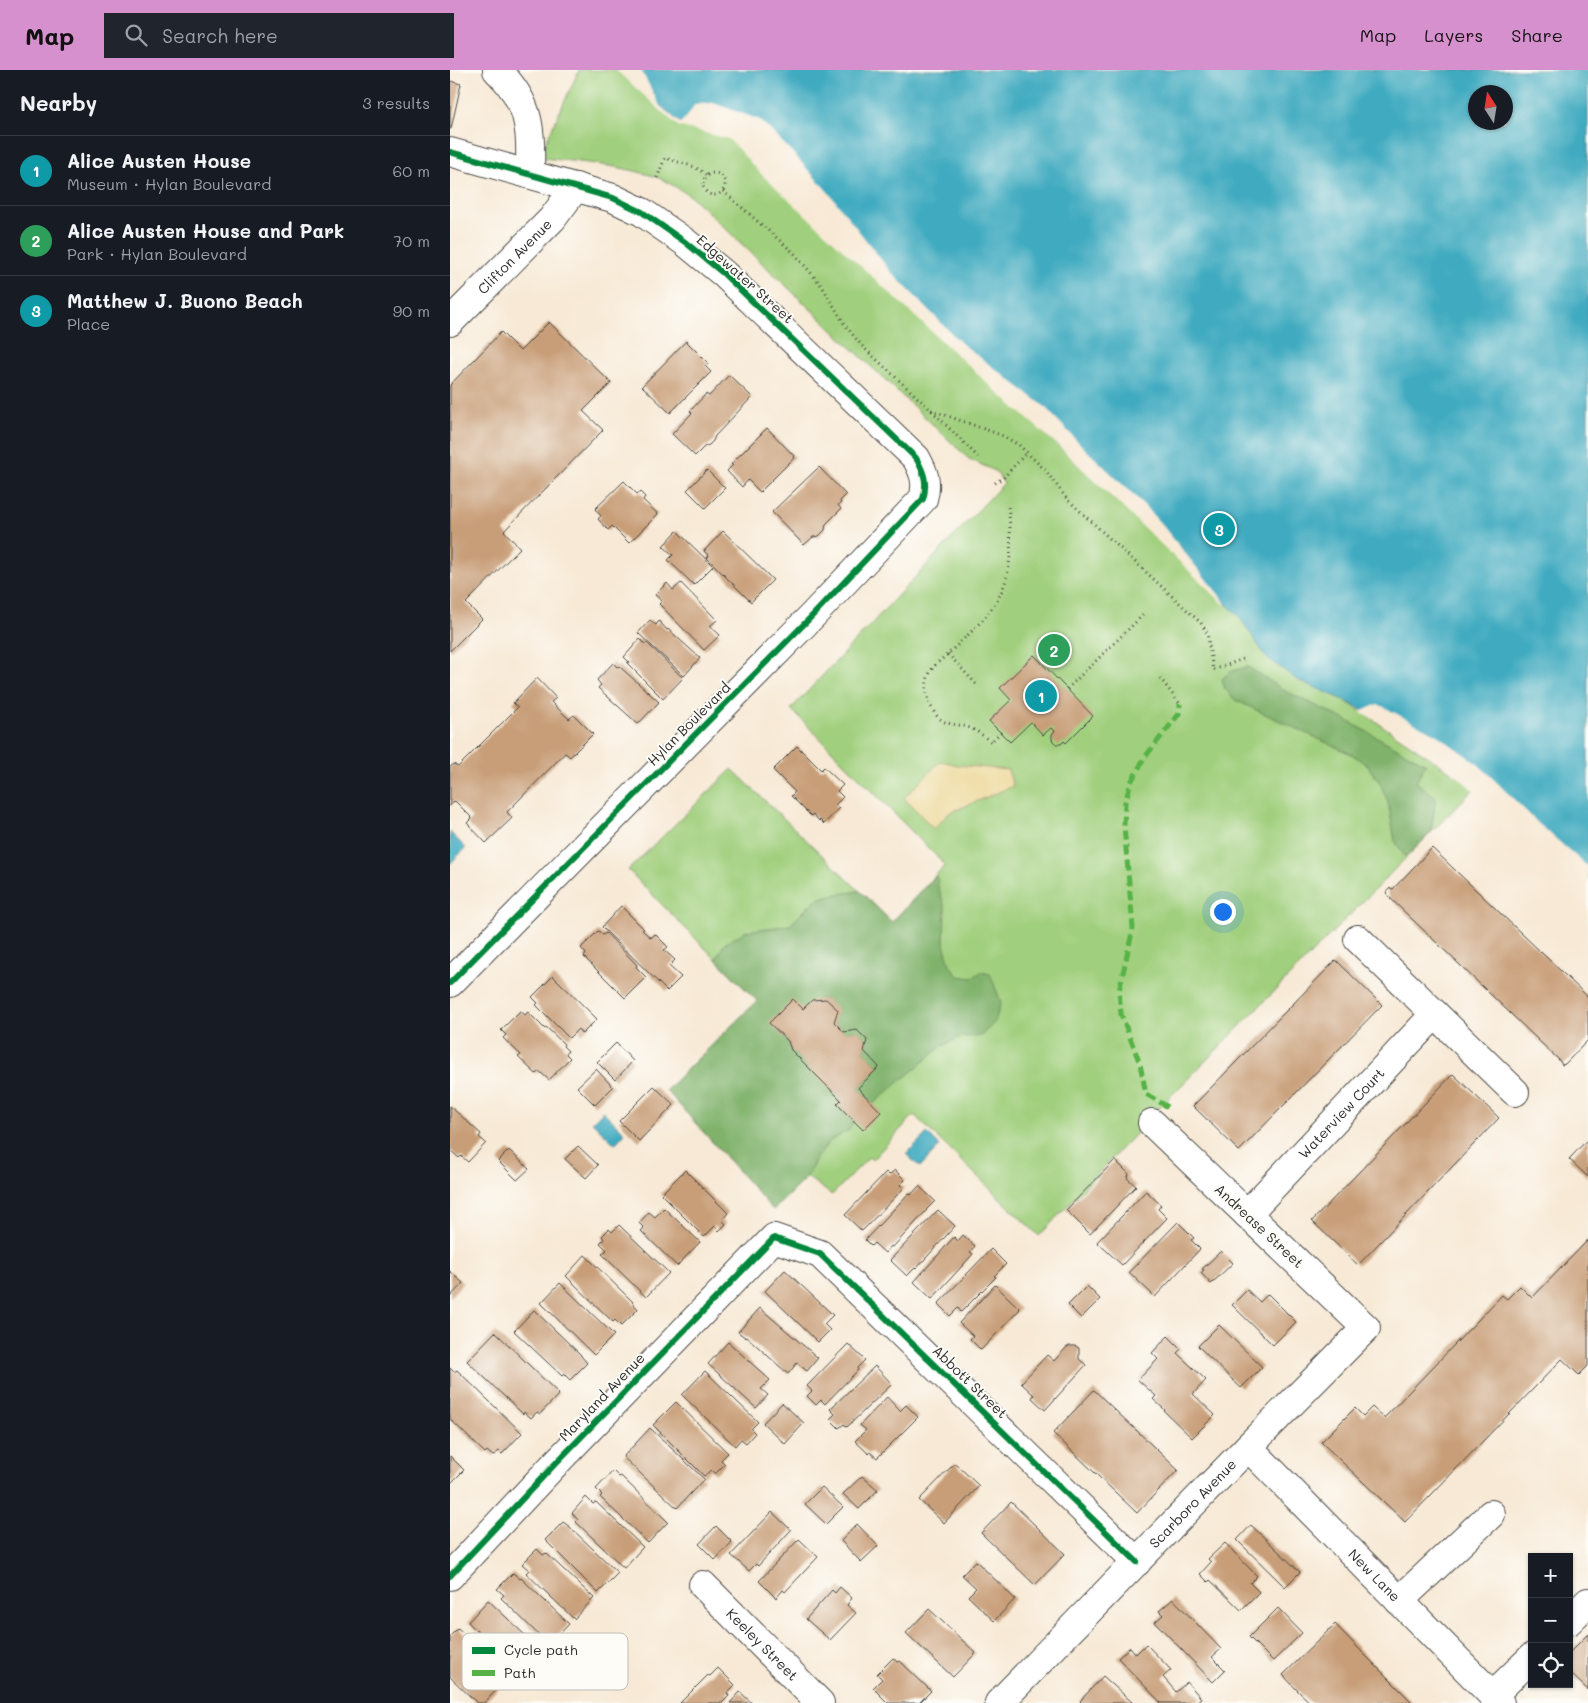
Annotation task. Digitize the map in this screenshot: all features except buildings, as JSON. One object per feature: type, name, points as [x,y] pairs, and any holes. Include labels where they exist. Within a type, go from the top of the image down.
[{"type":"street","points":[[497,70],[516,90],[527,114],[531,146],[530,174]]},
{"type":"street","name":"Edgewater Street","points":[[450,152],[614,198],[642,212],[685,242],[716,268],[905,446],[916,458],[924,473]]},
{"type":"street","name":"Clifton Avenue","points":[[450,322],[552,219],[576,187]]},
{"type":"street","name":"Hylan Boulevard","points":[[450,983],[813,615],[923,500],[926,489],[924,473]]},
{"type":"street","points":[[1358,939],[1515,1092]]},
{"type":"street","name":"Waterview Court","points":[[1247,1214],[1435,1014]]},
{"type":"street","name":"Andrease Street","points":[[1152,1123],[1366,1328]]},
{"type":"street","name":"Abbott Street","points":[[774,1238],[820,1254],[1137,1562]]},
{"type":"street","name":"Maryland Avenue","points":[[450,1576],[561,1457],[774,1238]]},
{"type":"street","name":"Scarboro Avenue","points":[[1000,1703],[1366,1328]]},
{"type":"street","name":"New Lane","points":[[1248,1447],[1496,1699]]},
{"type":"street","points":[[1399,1601],[1491,1514]]},
{"type":"street","name":"Keeley Street","points":[[703,1585],[820,1703]]},
{"type":"street","points":[[1573,1617],[1588,1602]]},
{"type":"street","points":[[1496,1699],[1528,1662]]},
{"type":"path","points":[[657,178],[665,158],[695,167],[707,175]]},
{"type":"path","points":[[714,172],[721,175],[725,182],[723,190],[714,196],[707,193],[702,184],[707,175],[714,172]]},
{"type":"path","points":[[723,190],[799,258],[822,286],[845,326],[862,346],[978,457]]},
{"type":"path","points":[[931,410],[1001,435],[1027,452],[1046,471],[1067,500],[1202,623],[1207,633],[1213,670],[1246,658]]},
{"type":"path","points":[[995,482],[1004,477],[1027,452]]},
{"type":"path","points":[[1001,732],[991,742],[974,729],[943,721],[928,699],[927,688],[928,677],[933,668],[999,599],[1006,578],[1010,545],[1008,504]]},
{"type":"path","points":[[1066,689],[1143,615]]},
{"type":"path","points":[[948,654],[976,684]]},
{"type":"path","points":[[1160,678],[1180,704]]},
{"type":"green space","points":[[579,70],[618,70],[730,137],[1344,700],[1475,788],[1171,1096],[1039,1236],[914,1115],[872,1160],[869,1157],[832,1195],[807,1177],[773,1210],[666,1090],[757,1001],[628,870],[732,769],[892,922],[945,865],[791,709],[1004,483],[995,471],[969,459],[691,196],[671,184],[650,175],[597,164],[543,158],[542,150]]},
{"type":"green space","points":[[1248,667],[1287,692],[1344,719],[1426,764],[1416,782],[1436,797],[1431,832],[1406,858],[1395,841],[1388,802],[1380,783],[1367,765],[1353,755],[1235,700],[1225,689],[1222,679],[1225,676]]},
{"type":"green space","points":[[937,875],[938,886],[945,908],[944,944],[950,965],[958,976],[972,978],[981,972],[990,974],[1001,1002],[995,1022],[981,1036],[961,1037],[942,1046],[873,1104],[858,1088],[879,1067],[864,1051],[867,1040],[857,1030],[844,1032],[834,1022],[837,1010],[826,999],[812,1001],[803,1009],[770,1023],[788,1041],[791,1050],[841,1100],[837,1104],[854,1121],[849,1130],[830,1141],[817,1157],[807,1177],[773,1210],[666,1090],[757,1001],[716,959],[724,944],[746,931],[790,925],[815,900],[830,895],[860,891],[892,922]]},
{"type":"sand","points":[[941,761],[958,765],[1008,770],[1013,786],[949,813],[934,829],[904,798]]},
{"type":"water","points":[[618,70],[1588,70],[1588,880],[1425,745],[1344,700],[1297,680],[1266,657],[1238,615],[730,137],[680,123]]},
{"type":"water","points":[[450,832],[466,848],[450,864]]},
{"type":"water","points":[[603,1111],[625,1133],[615,1144],[592,1122]]},
{"type":"water","points":[[927,1133],[940,1146],[920,1167],[906,1154]]},
{"type":"pier","points":[[616,70],[641,70],[660,106],[680,123],[687,117],[695,104],[713,103],[760,120],[829,193],[890,271],[961,343],[1044,406],[1083,447],[1140,501],[1162,525],[1224,601],[1226,606],[1055,443],[997,392],[759,172],[729,139],[678,126]]},
{"type":"pier","points":[[1378,704],[1437,735],[1479,765],[1540,825],[1588,867],[1588,882],[1473,790],[1424,747],[1360,712]]},
{"type":"marked path","points":[[1168,1107],[1146,1094],[1140,1064],[1121,1014],[1119,991],[1133,928],[1124,826],[1125,802],[1131,782],[1145,757],[1179,714],[1180,704]]},
{"type":"cycle path","points":[[450,152],[613,198],[642,212],[685,242],[724,274],[916,458],[923,473],[925,483],[923,499],[813,615],[450,983]]},
{"type":"cycle path","points":[[450,1576],[554,1465],[774,1238],[820,1254],[1137,1562]]},
{"type":"place","name":"Matthew J. Buono Beach","points":[[1219,529]]},
{"type":"place","name":"Alice Austen House and Park","points":[[1054,650]]},
{"type":"place","name":"Alice Austen House","points":[[1041,696]]}]
